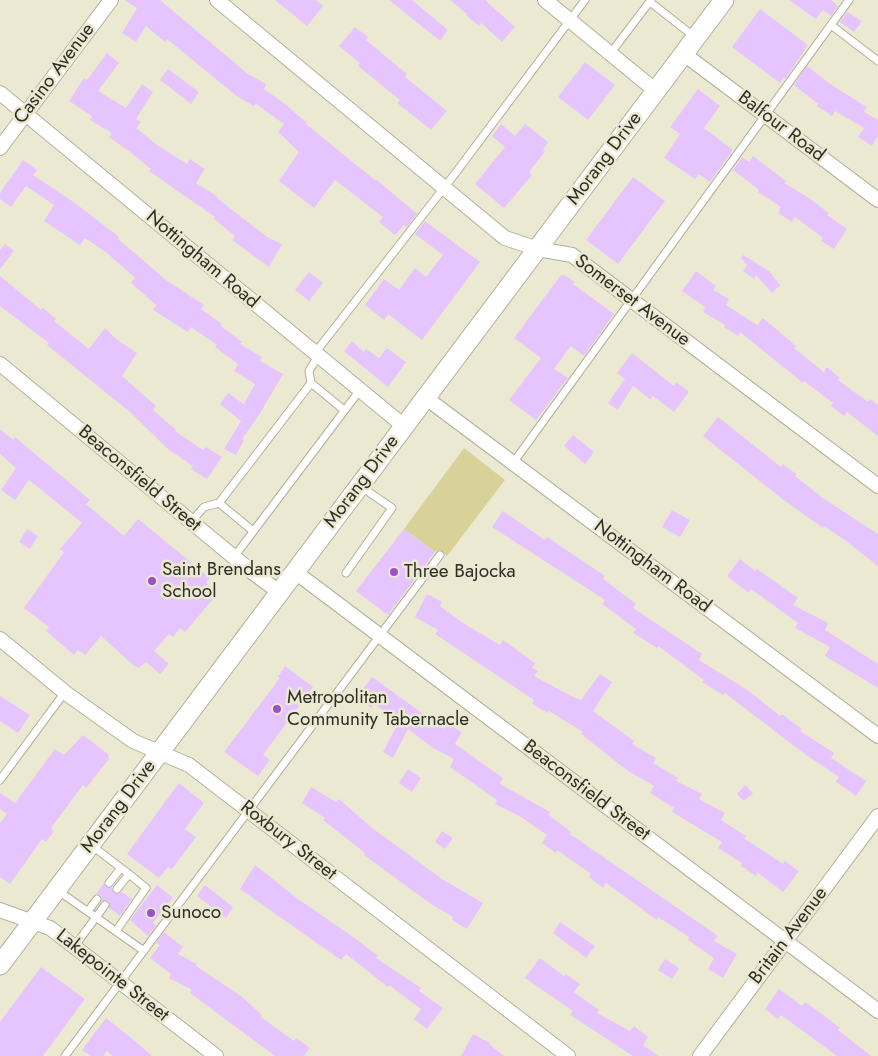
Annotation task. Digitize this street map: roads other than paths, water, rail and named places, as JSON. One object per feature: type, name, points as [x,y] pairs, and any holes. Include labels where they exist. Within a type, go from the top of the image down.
[{"type":"street","name":"Casino Avenue","points":[[0,148],[111,0]]},
{"type":"street","name":"Somerset Avenue","points":[[217,0],[506,238],[538,249],[572,255],[878,486]]},
{"type":"street","points":[[545,0],[656,91]]},
{"type":"street","name":"Morang Drive","points":[[0,965],[724,0]]},
{"type":"street","name":"Balfour Road","points":[[684,54],[878,200]]},
{"type":"street","name":"Nottingham Road","points":[[0,93],[404,427]]},
{"type":"street","name":"Beaconsfield Street","points":[[0,364],[279,592]]},
{"type":"street","name":"Nottingham Road","points":[[426,398],[878,736]]},
{"type":"street","name":"Beaconsfield Street","points":[[294,571],[878,1011]]},
{"type":"street","name":"Roxbury Street","points":[[0,640],[66,692],[133,740],[189,765],[568,1056]]},
{"type":"street","name":"Britain Avenue","points":[[700,1056],[878,816]]},
{"type":"street","name":"Lakepointe Street","points":[[0,910],[50,928],[216,1056]]},
{"type":"lane","points":[[344,410],[311,383],[309,371],[317,354],[585,0]]},
{"type":"lane","points":[[513,463],[767,116],[849,0]]},
{"type":"lane","points":[[610,54],[651,1],[696,38]]},
{"type":"lane","points":[[831,25],[878,60]]},
{"type":"lane","points":[[191,522],[204,507],[219,503],[311,383]]},
{"type":"lane","points":[[234,557],[360,390]]},
{"type":"lane","points":[[346,573],[392,508],[359,486]]},
{"type":"lane","points":[[219,503],[253,530]]},
{"type":"lane","points":[[65,1056],[440,555]]},
{"type":"lane","points":[[0,779],[66,692]]},
{"type":"lane","points":[[91,844],[146,888],[116,931]]},
{"type":"lane","points":[[110,883],[121,868]]},
{"type":"lane","points":[[117,889],[130,874]]},
{"type":"lane","points":[[57,890],[144,951]]},
{"type":"lane","points":[[88,911],[97,899]]},
{"type":"lane","points":[[74,947],[105,905]]},
{"type":"place","name":"Three Bajocka","points":[[394,572]]},
{"type":"place","name":"Saint Brendans School","points":[[152,581]]},
{"type":"place","name":"Metropolitan Community Tabernacle","points":[[277,709]]},
{"type":"place","name":"Sunoco","points":[[151,913]]}]
